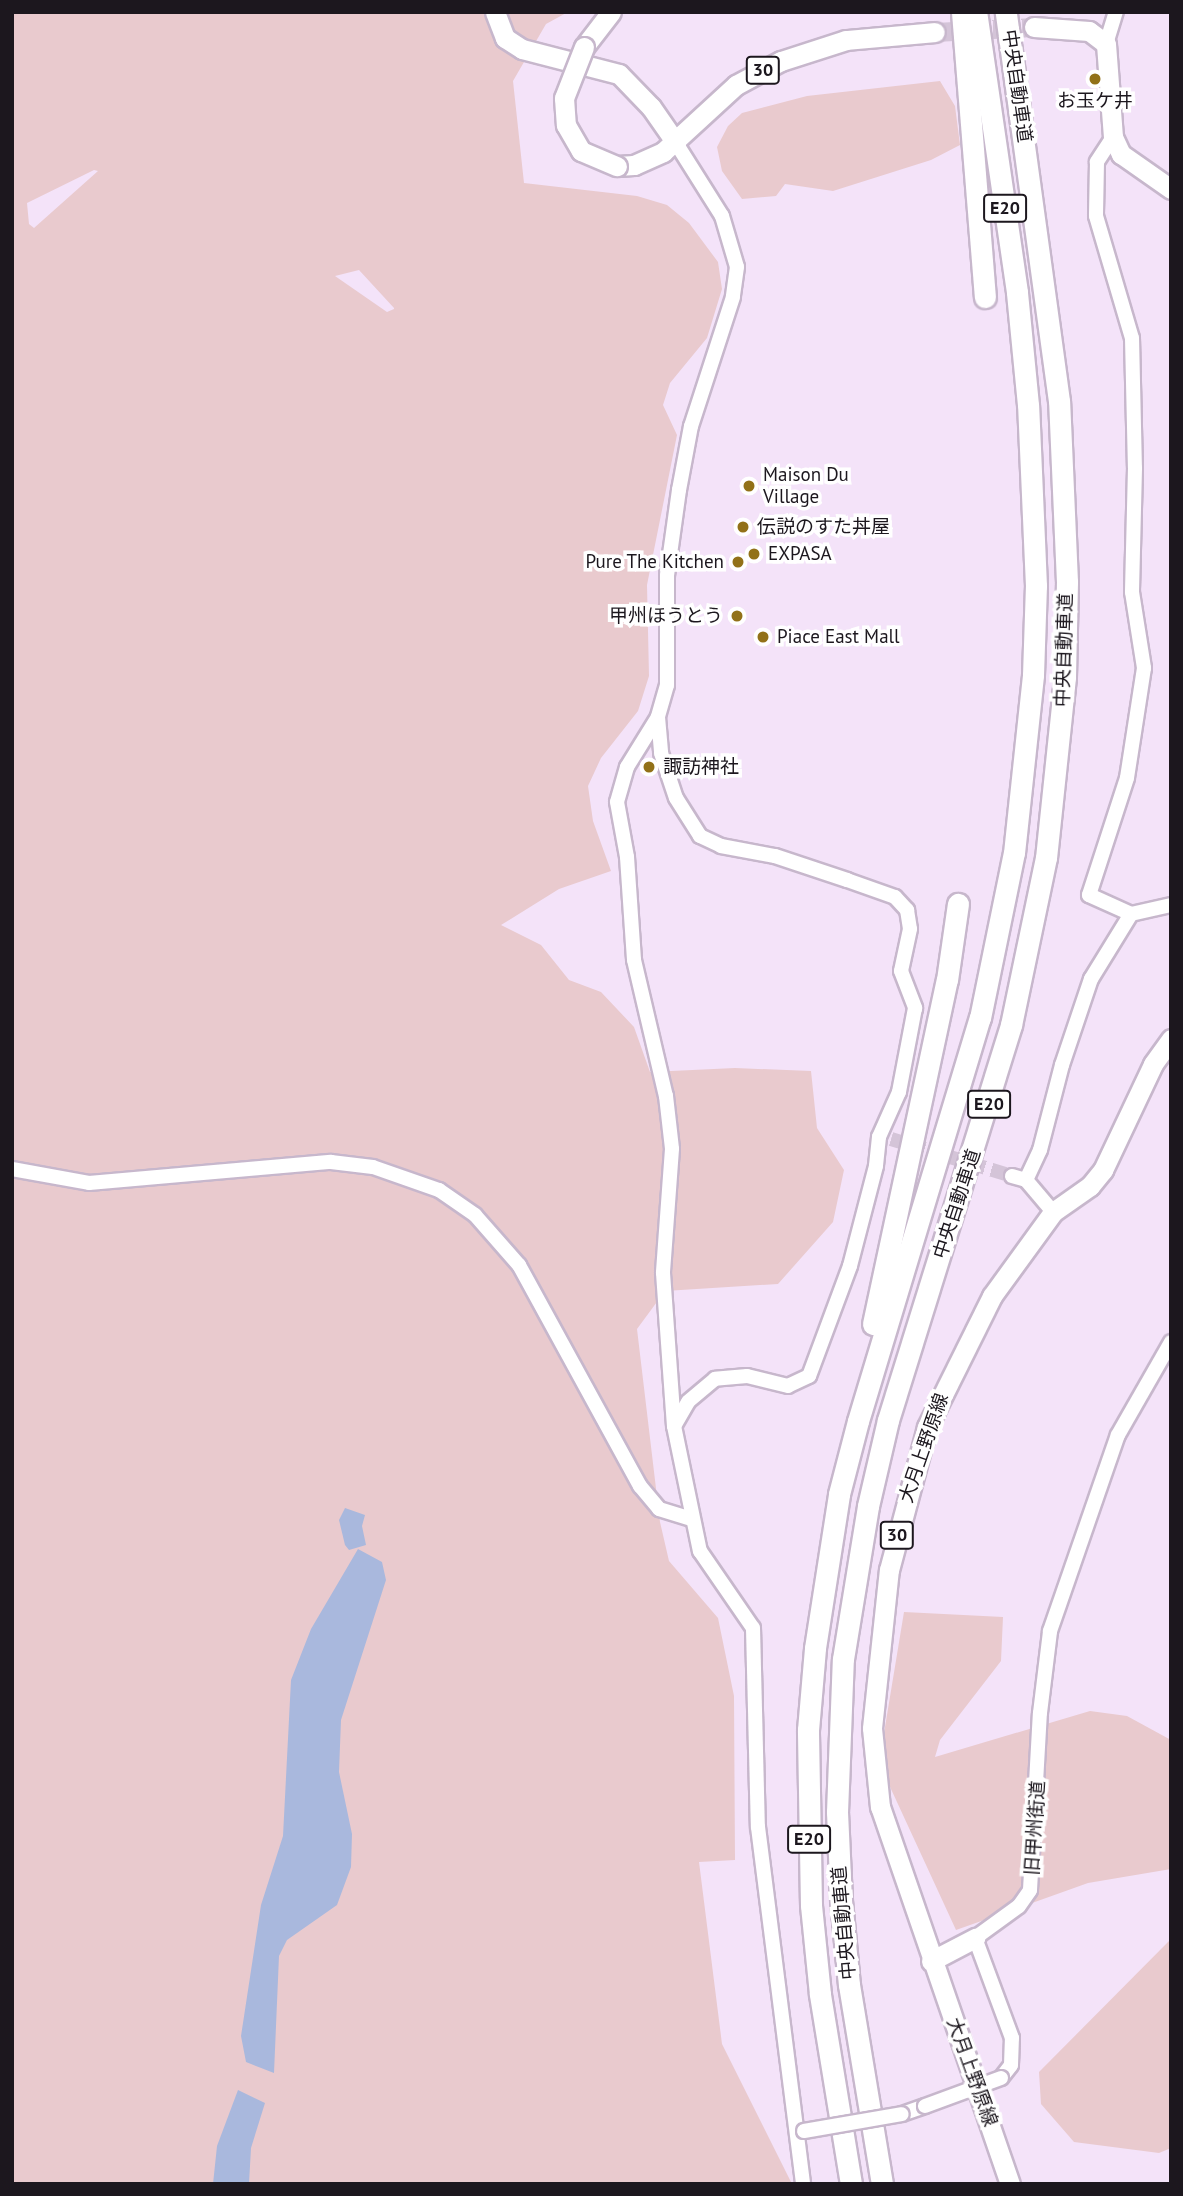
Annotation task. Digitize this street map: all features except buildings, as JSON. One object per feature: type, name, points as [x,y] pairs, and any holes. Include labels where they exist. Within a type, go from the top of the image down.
[{"type":"highway","points":[[962,12],[985,297]]},
{"type":"highway","name":"中央自動車道","points":[[851,2184],[820,1994],[808,1815],[815,1648],[839,1494],[884,1330],[980,1018],[1014,853],[1026,767],[1036,586],[1032,457],[1017,292],[976,12]]},
{"type":"highway","name":"中央自動車道","points":[[882,2184],[849,1985],[841,1900],[837,1812],[843,1659],[861,1542],[888,1420],[1011,1025],[1045,858],[1065,677],[1068,582],[1059,401],[1006,12]]},
{"type":"highway","points":[[839,1494],[947,980],[958,904]]},
{"type":"main road","points":[[495,12],[505,38],[522,49],[619,74],[651,107],[676,143]]},
{"type":"main road","name":"30","points":[[611,12],[584,47],[564,97],[566,125],[581,151],[617,166],[651,159],[676,143],[736,85],[781,61],[846,40],[935,32]]},
{"type":"main road","points":[[1034,27],[1089,31],[1106,44],[1114,137],[1121,155],[1171,189]]},
{"type":"main road","name":"大月上野原線","points":[[1010,2184],[894,1857],[876,1781],[874,1695],[889,1570],[914,1467],[938,1400],[992,1296],[1053,1212],[1090,1186],[1102,1170],[1153,1064],[1171,1038]]},
{"type":"main road","points":[[931,1961],[975,1938]]},
{"type":"street","points":[[1106,44],[1116,12]]},
{"type":"street","points":[[1114,137],[1097,162],[1097,216],[1132,338],[1135,468],[1132,592],[1144,668],[1127,778],[1089,895],[1131,914],[1171,905]]},
{"type":"street","points":[[676,143],[722,216],[737,267],[733,297],[691,426],[681,479],[667,575],[667,685],[658,717],[626,767],[617,802],[627,857],[634,960],[666,1096],[672,1149],[663,1273],[674,1426],[691,1519],[700,1550],[753,1628],[758,1827],[799,2132],[803,2184]]},
{"type":"street","points":[[658,717],[661,753],[676,798],[700,836],[721,846],[775,856],[895,897],[907,911],[910,929],[901,971],[915,1008],[899,1092],[850,1266],[809,1376],[788,1386],[747,1376],[715,1379],[688,1402],[674,1426]]},
{"type":"street","points":[[1026,1180],[1040,1150],[1062,1065],[1091,979],[1131,914]]},
{"type":"street","points":[[12,1169],[89,1183],[331,1162],[373,1167],[439,1190],[475,1215],[519,1265],[640,1486],[659,1509],[691,1519]]},
{"type":"street","points":[[1012,1176],[1026,1180],[1053,1212]]},
{"type":"street","name":"旧甲州街道","points":[[975,1938],[1019,1906],[1030,1889],[1050,1631],[1118,1435],[1171,1342]]},
{"type":"street","points":[[799,2132],[902,2114],[1001,2078],[1011,2065],[1012,2038],[975,1938]]},
{"type":"shaded area","points":[[12,12],[568,12],[546,24],[513,81],[524,183],[637,196],[667,205],[689,223],[718,262],[722,289],[707,338],[670,383],[663,405],[677,435],[647,585],[649,676],[638,711],[601,758],[588,786],[593,821],[611,871],[559,889],[501,925],[541,945],[569,980],[601,992],[634,1027],[650,1072],[735,1068],[811,1071],[817,1128],[844,1170],[833,1222],[778,1284],[665,1291],[637,1329],[660,1522],[669,1561],[718,1618],[734,1696],[735,1860],[699,1862],[722,2044],[792,2184],[12,2184]],"holes":[[[94,170],[98,171],[34,228],[29,224],[27,203]],[[359,270],[394,308],[394,309],[387,312],[335,276]]]},
{"type":"shaded area","points":[[940,81],[955,106],[960,145],[931,160],[833,191],[785,184],[776,196],[742,199],[722,171],[717,147],[728,126],[742,113],[807,96]]},
{"type":"shaded area","points":[[904,1612],[1003,1617],[1001,1661],[940,1740],[935,1757],[1090,1711],[1127,1716],[1171,1740],[1171,1869],[1088,1883],[956,1930],[885,1776],[884,1733]]},
{"type":"shaded area","points":[[1171,1939],[1171,2148],[1159,2153],[1074,2142],[1041,2104],[1039,2072]]},
{"type":"water","points":[[345,1508],[365,1515],[362,1526],[366,1545],[349,1550],[345,1545],[339,1520]]},
{"type":"water","points":[[358,1549],[382,1562],[386,1580],[341,1720],[339,1772],[352,1834],[351,1867],[337,1905],[287,1940],[279,1956],[274,2073],[246,2062],[241,2036],[261,1905],[283,1836],[291,1680],[311,1629]]},
{"type":"water","points":[[238,2090],[265,2103],[251,2148],[249,2184],[213,2184],[217,2146]]},
{"type":"tunnel","points":[[935,32],[1034,27]]},
{"type":"tunnel","points":[[891,1139],[1012,1176]]},
{"type":"place","name":"お玉ケ井","points":[[1095,79]]},
{"type":"place","name":"Maison Du Village","points":[[749,486]]},
{"type":"place","name":"伝説のすた丼屋","points":[[743,527]]},
{"type":"place","name":"EXPASA","points":[[754,554]]},
{"type":"place","name":"Pure The Kitchen","points":[[738,562]]},
{"type":"place","name":"甲州ほうとう","points":[[737,616]]},
{"type":"place","name":"Piace East Mall","points":[[763,637]]},
{"type":"place","name":"諏訪神社","points":[[649,767]]}]
